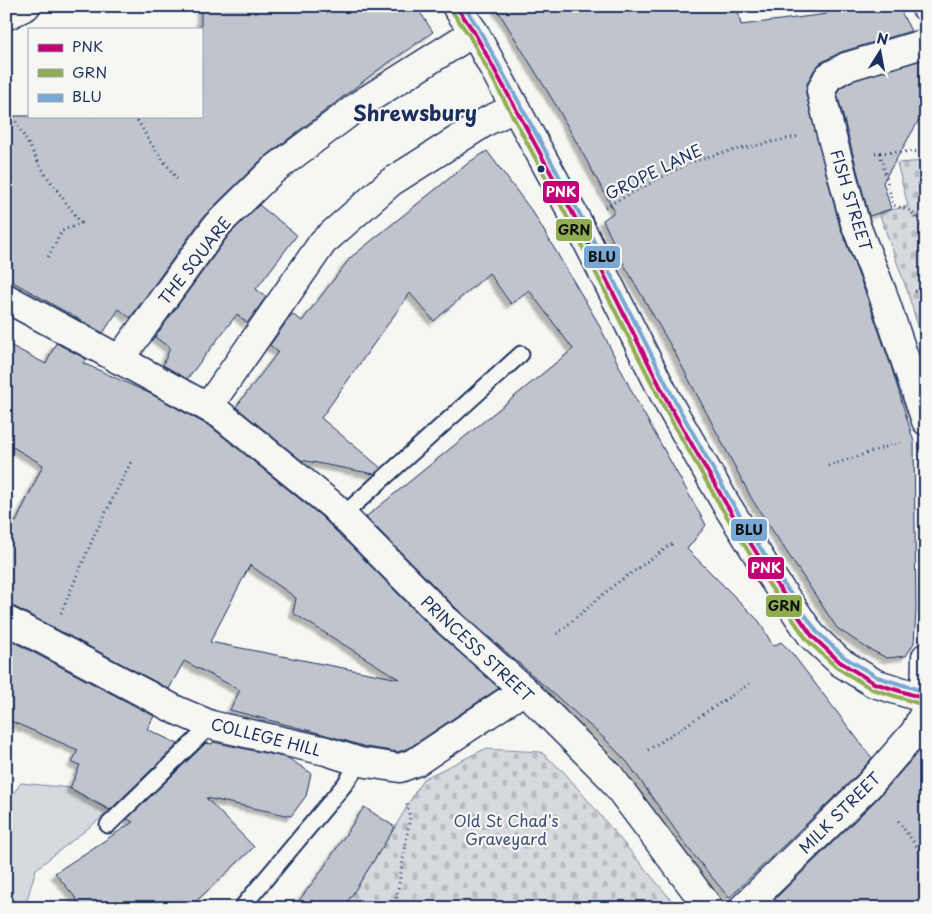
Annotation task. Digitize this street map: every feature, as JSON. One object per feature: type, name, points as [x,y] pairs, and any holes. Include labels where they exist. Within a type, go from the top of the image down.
[{"type":"street","points":[[6,16],[26,6]]},
{"type":"street","points":[[456,6],[474,32],[578,223],[670,406],[726,504],[771,576],[812,636],[840,662],[874,682],[925,702],[926,657]]},
{"type":"street","name":"THE SQUARE","points":[[110,355],[217,225],[272,171],[362,103],[474,32]]},
{"type":"street","name":"FISH STREET","points":[[926,43],[846,67],[828,76],[821,91],[856,223],[882,292],[926,421]]},
{"type":"street","points":[[6,298],[214,411],[324,242],[392,182],[487,121],[515,108]]},
{"type":"street","name":"PRINCESS STREET","points":[[214,411],[332,504],[446,620],[524,690],[609,775],[709,908]]},
{"type":"street","name":"COLLEGE HILL","points":[[6,620],[176,710],[211,725],[326,751],[360,762],[400,768]]},
{"type":"street","points":[[400,768],[416,762],[524,690]]},
{"type":"street","name":"MILK STREET","points":[[743,908],[868,786],[915,732],[925,702]]},
{"type":"lane","points":[[343,515],[521,354]]},
{"type":"lane","points":[[108,825],[211,725]]},
{"type":"lane","points":[[243,906],[345,784],[360,762]]},
{"type":"path","points":[[67,6],[70,10]]},
{"type":"path","points":[[6,104],[45,174],[81,223],[62,231],[47,258]]},
{"type":"path","points":[[136,118],[152,145],[177,179]]},
{"type":"path","name":"GROPE LANE","points":[[578,223],[689,163],[717,154],[830,130]]},
{"type":"path","points":[[875,154],[926,151]]},
{"type":"path","points":[[880,153],[893,205],[912,211],[926,232]]},
{"type":"path","points":[[828,466],[903,441]]},
{"type":"path","points":[[48,641],[94,536],[132,460]]},
{"type":"path","points":[[557,634],[613,586],[675,542]]},
{"type":"path","points":[[648,750],[751,683]]},
{"type":"path","points":[[395,908],[410,817],[400,768]]},
{"type":"path","points":[[898,821],[926,859]]},
{"type":"green space","points":[[926,161],[926,353],[907,290],[879,213],[908,206],[897,163]]},
{"type":"green space","name":"Old St Chad's Graveyard","points":[[485,749],[541,752],[564,772],[678,908],[343,908],[395,827],[423,779]]},
{"type":"green space","points":[[21,783],[70,788],[110,811],[36,869],[27,900],[19,908],[6,908],[6,803]]},
{"type":"building","points":[[201,6],[416,6],[433,32],[374,73],[261,160],[204,216],[130,318],[119,309],[103,333],[6,278],[6,116],[28,116],[28,118],[202,118]]},
{"type":"building","points":[[495,6],[737,6],[741,25],[827,14],[824,6],[898,6],[911,31],[841,52],[820,63],[807,84],[806,94],[840,227],[892,369],[914,442],[916,611],[914,643],[906,656],[887,658],[865,647],[837,628],[753,501],[676,355],[622,261],[603,220],[615,212],[557,107]]},
{"type":"building","points":[[925,59],[926,114],[919,120],[883,182],[891,209],[869,216],[837,93],[840,88],[852,81]]},
{"type":"building","points":[[487,151],[534,214],[597,321],[634,396],[706,525],[687,549],[759,621],[773,646],[781,642],[791,652],[872,758],[857,775],[729,898],[688,848],[628,763],[604,738],[457,609],[366,517],[573,349],[529,290],[511,304],[489,273],[434,321],[410,293],[321,418],[381,468],[374,474],[301,460],[236,407],[278,352],[270,345],[292,314],[302,321],[350,258],[471,161]]},
{"type":"building","points":[[259,205],[297,235],[256,289],[266,297],[247,323],[237,314],[187,379],[163,365],[170,348],[155,337],[229,235]]},
{"type":"building","points":[[6,343],[46,364],[56,343],[86,359],[83,363],[151,394],[211,427],[322,517],[435,631],[499,688],[409,748],[398,752],[366,747],[230,710],[240,690],[184,661],[169,689],[13,606],[6,605],[6,518],[16,522],[43,465],[6,443]],"holes":[[[250,565],[296,598],[293,613],[399,679],[210,642]]]},
{"type":"building","points":[[6,638],[154,716],[147,729],[178,744],[110,810],[70,788],[80,765],[72,763],[78,750],[6,719]]},
{"type":"building","points":[[213,742],[288,758],[311,773],[306,796],[291,816],[206,798],[254,847],[189,908],[84,908],[55,873],[133,822],[127,819],[206,743],[212,744]]},
{"type":"building","points":[[926,743],[926,908],[783,908],[775,899],[879,797]]},
{"type":"building","points":[[364,807],[395,827],[343,908],[293,908],[320,873]]},
{"type":"transit line","name":"PNK","points":[[456,6],[474,32],[578,223],[670,406],[726,504],[771,576],[812,636],[840,662],[874,683],[926,699]]},
{"type":"transit line","name":"BLU","points":[[464,6],[479,29],[583,220],[676,403],[731,501],[776,573],[817,632],[844,657],[877,677],[926,692]]},
{"type":"transit line","name":"GRN","points":[[451,10],[469,35],[572,226],[665,409],[721,507],[766,580],[807,640],[836,667],[872,689],[924,705]]},
{"type":"district","name":"Shrewsbury","points":[[415,112]]}]
